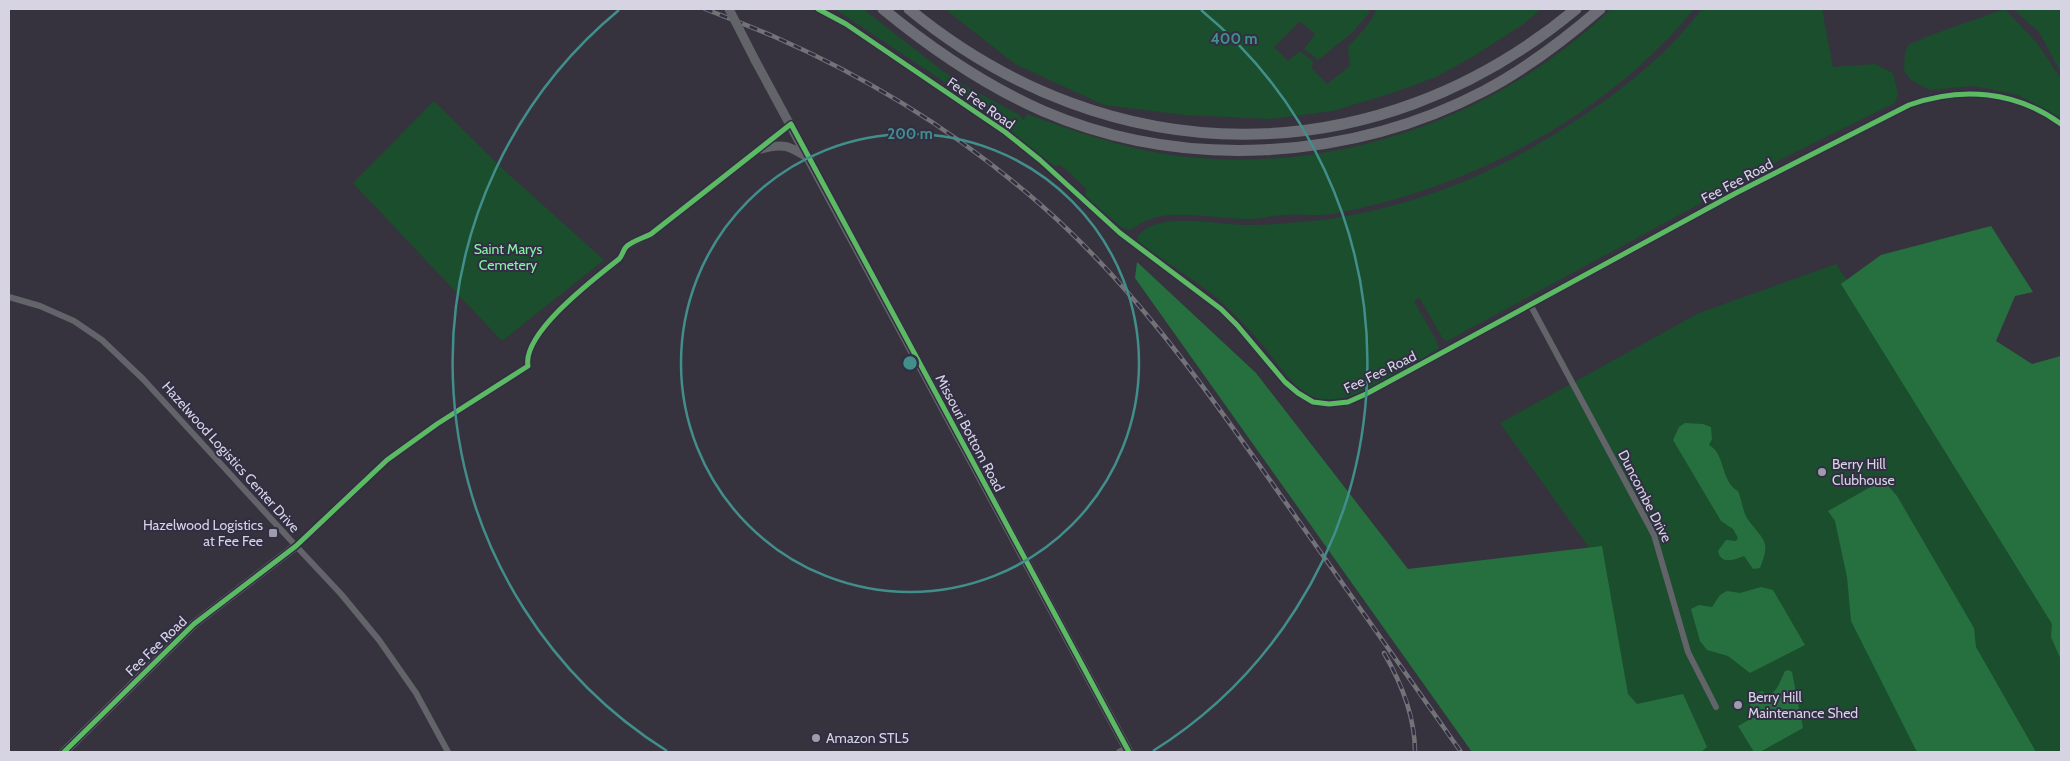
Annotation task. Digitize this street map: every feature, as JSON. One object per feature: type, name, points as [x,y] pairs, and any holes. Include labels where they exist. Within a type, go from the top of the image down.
[{"type":"highway","points":[[883,9],[922,41],[969,73],[1002,92],[1045,112],[1125,137],[1181,147],[1239,150],[1294,148],[1351,139],[1389,129],[1432,114],[1483,91],[1532,62],[1600,9]]},
{"type":"highway","points":[[909,9],[979,60],[1021,83],[1072,104],[1127,121],[1183,131],[1240,134],[1297,131],[1325,127],[1381,115],[1408,106],[1460,85],[1494,67],[1534,42],[1576,9]]},
{"type":"street","name":"Fee Fee Road","points":[[818,9],[846,24],[1005,132],[1040,160],[1120,233],[1221,309],[1285,382],[1298,394],[1313,402],[1329,404],[1348,402],[1357,398],[1531,306],[1736,193],[1909,105],[1932,97],[1981,94],[2008,98],[2028,105],[2061,124]]},
{"type":"street","name":"Missouri Bottom Road","points":[[730,10],[1125,751]]},
{"type":"street","points":[[626,247],[651,234],[792,124]]},
{"type":"street","points":[[761,149],[775,145],[784,145],[794,149],[810,160]]},
{"type":"street","name":"Hazelwood Logistics Center Drive","points":[[9,297],[40,306],[74,320],[102,340],[144,380],[342,594],[379,640],[416,693],[448,752]]},
{"type":"street","name":"Duncombe Drive","points":[[1531,306],[1654,535],[1688,652],[1716,706]]},
{"type":"street","name":"Fee Fee Road","points":[[64,752],[194,624],[296,546]]},
{"type":"green space","points":[[835,9],[863,9],[943,71],[964,85],[1018,114],[1024,120],[1027,114],[1113,143],[1143,150],[1206,159],[1269,159],[1332,151],[1394,136],[1453,114],[1510,85],[1563,50],[1611,9],[1694,9],[1664,43],[1629,75],[1592,104],[1553,130],[1469,173],[1425,190],[1381,203],[1334,213],[1281,215],[1251,219],[1188,215],[1163,216],[1147,220],[1130,230],[1121,227],[1086,197],[1086,189],[1061,165],[1054,166],[973,101]]},
{"type":"green space","points":[[945,9],[1370,9],[1369,13],[1352,33],[1318,60],[1304,49],[1315,34],[1300,21],[1274,47],[1288,61],[1300,51],[1314,62],[1311,68],[1327,84],[1350,66],[1348,47],[1368,24],[1376,9],[1541,9],[1525,23],[1474,56],[1436,77],[1333,111],[1270,119],[1184,115],[1104,105],[1015,64]]},
{"type":"green space","points":[[1702,9],[1822,9],[1833,67],[1875,64],[1893,73],[1898,94],[1895,103],[1788,156],[1447,341],[1443,339],[1419,297],[1414,301],[1439,348],[1398,374],[1367,390],[1352,396],[1336,399],[1322,399],[1304,391],[1295,385],[1256,337],[1222,302],[1138,241],[1138,236],[1147,228],[1168,222],[1192,221],[1252,225],[1320,220],[1354,215],[1387,207],[1458,184],[1503,163],[1547,139],[1606,100],[1673,43]]},
{"type":"green space","points":[[2005,9],[2037,43],[2061,79],[2061,118],[2018,95],[1972,86],[1930,90],[1911,80],[1904,71],[1905,52],[1908,45]]},
{"type":"green space","points":[[2013,9],[2061,9],[2061,73],[2039,32]]},
{"type":"green space","name":"Saint Marys Cemetery","points":[[434,101],[505,171],[604,260],[502,341],[353,183]]},
{"type":"green space","points":[[1991,226],[2033,292],[2015,296],[1996,341],[2032,364],[2061,356],[2061,660],[2051,637],[2052,624],[1841,284],[1881,255]]},
{"type":"green space","points":[[1137,262],[1256,373],[1408,569],[1602,546],[1628,694],[1637,704],[1683,694],[1707,747],[1701,752],[1472,752],[1135,278]]},
{"type":"green space","points":[[1836,264],[1981,478],[2061,609],[2061,752],[1660,752],[1612,687],[1593,553],[1500,423],[1699,313]]},
{"type":"green space","points":[[1685,423],[1703,424],[1711,427],[1712,439],[1709,445],[1718,455],[1728,481],[1738,491],[1747,518],[1764,542],[1765,552],[1760,568],[1753,569],[1744,556],[1725,560],[1720,555],[1718,551],[1726,540],[1736,541],[1738,538],[1733,529],[1721,521],[1673,440],[1679,427]]},
{"type":"green space","points":[[1883,480],[1897,496],[1974,628],[1976,647],[2036,752],[1917,752],[1851,621],[1847,577],[1835,521],[1828,511]]},
{"type":"green space","points":[[1761,587],[1773,590],[1805,645],[1750,673],[1728,656],[1707,650],[1700,641],[1691,609],[1699,605],[1712,607],[1720,595],[1727,591],[1740,593]]},
{"type":"green space","points":[[1789,670],[1792,672],[1803,728],[1760,752],[1754,752],[1738,726],[1756,716],[1747,699],[1762,691],[1770,694],[1774,692],[1785,671]]},
{"type":"railway","points":[[705,9],[811,53],[881,90],[980,156],[1041,205],[1074,235],[1134,300],[1189,368],[1461,752]]},
{"type":"railway","points":[[1384,653],[1402,688],[1410,713],[1415,752]]},
{"type":"cycle path","points":[[818,9],[846,24],[1005,132],[1040,160],[1120,233],[1221,309],[1285,382],[1298,393],[1313,402],[1329,404],[1348,402],[1366,394],[1736,193],[1909,105],[1949,95],[1988,95],[2026,104],[2061,124]]},
{"type":"cycle path","points":[[64,752],[194,624],[296,546],[387,460],[437,424],[528,366],[529,353],[536,338],[548,323],[562,307],[619,259],[627,246],[651,234],[791,124],[1129,752]]},
{"type":"place","name":"Berry Hill Clubhouse","points":[[1822,472]]},
{"type":"place","name":"Hazelwood Logistics at Fee Fee","points":[[273,533]]},
{"type":"place","name":"Berry Hill Maintenance Shed","points":[[1738,705]]},
{"type":"place","name":"Amazon STL5","points":[[816,738]]}]
